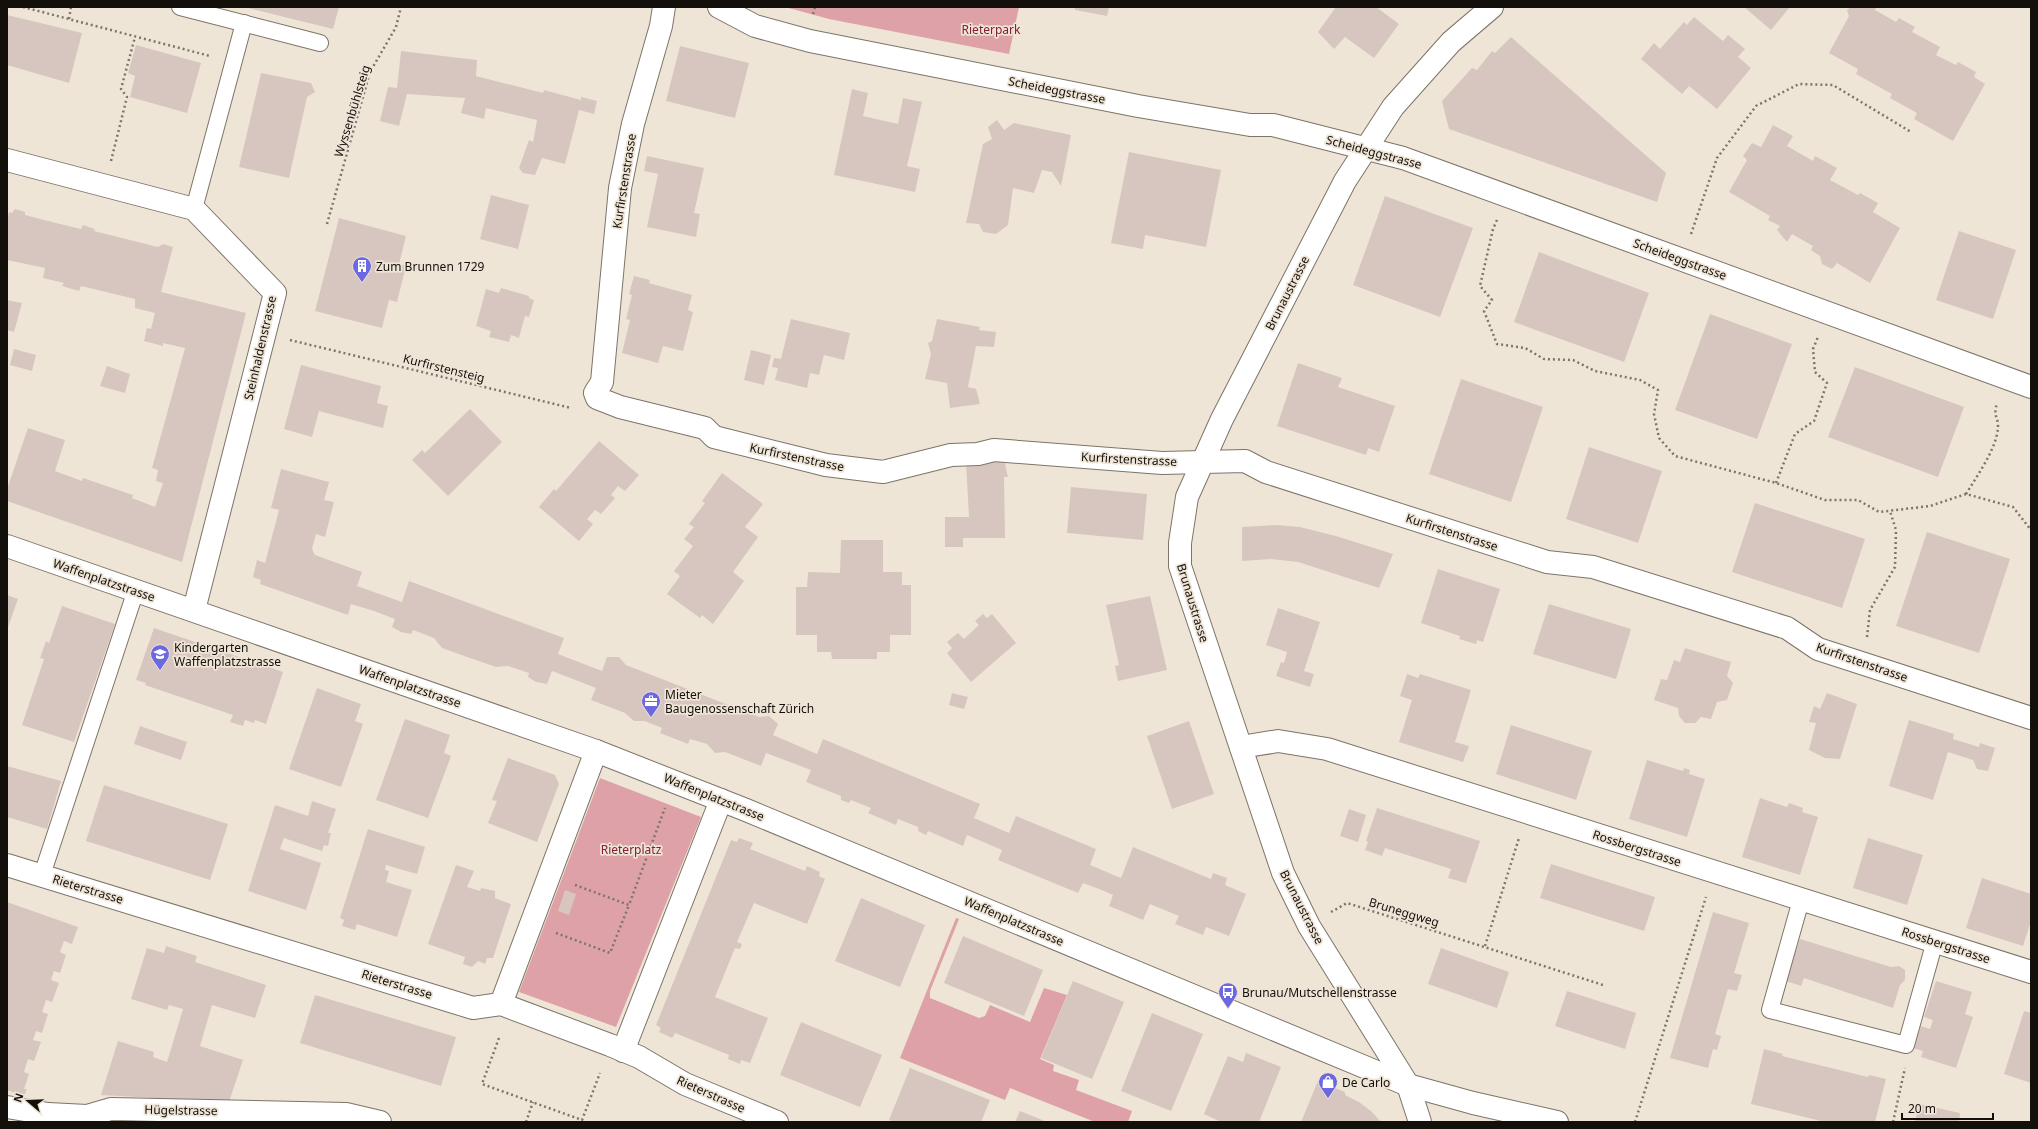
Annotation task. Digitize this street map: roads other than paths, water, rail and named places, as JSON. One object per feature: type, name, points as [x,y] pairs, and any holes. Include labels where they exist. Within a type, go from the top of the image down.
[{"type":"street","name":"Kurfirstenstrasse","points":[[664,7],[661,26],[633,124],[620,188],[602,382],[595,393],[597,398],[620,407],[705,428],[714,437],[733,442],[826,465],[883,472],[951,455],[978,454],[994,450],[1162,463],[1245,461],[1266,472],[1547,562],[1600,569],[1787,628],[1818,650],[2031,718]]},
{"type":"street","name":"Scheideggstrasse","points":[[719,7],[755,26],[810,41],[1138,106],[1250,125],[1273,125],[1403,158],[2031,387]]},
{"type":"street","name":"Brunaustrasse","points":[[1420,1122],[1408,1085],[1306,920],[1283,873],[1241,747],[1228,714],[1180,566],[1180,544],[1187,497],[1222,419],[1345,181],[1393,107],[1451,42],[1492,7]]},
{"type":"street","points":[[7,160],[194,209]]},
{"type":"street","name":"Steinhaldenstrasse","points":[[194,209],[275,293],[194,610]]},
{"type":"street","name":"Waffenplatzstrasse","points":[[7,546],[596,751],[721,800],[1408,1085],[1473,1103],[1557,1122]]},
{"type":"street","name":"Rossbergstrasse","points":[[1241,747],[1278,741],[1327,749],[2031,972]]},
{"type":"street","points":[[501,1004],[596,751]]},
{"type":"street","points":[[624,1051],[721,800]]},
{"type":"street","name":"Rieterstrasse","points":[[7,864],[473,1008],[501,1004],[624,1051],[640,1058],[685,1084],[777,1122]]},
{"type":"street","name":"Hügelstrasse","points":[[7,1107],[48,1114],[87,1116],[111,1109],[346,1114],[380,1122]]},
{"type":"lane","points":[[180,7],[320,43]]},
{"type":"lane","points":[[194,209],[244,23]]},
{"type":"lane","points":[[42,875],[136,590]]},
{"type":"lane","points":[[1801,900],[1770,1010],[1906,1045],[1935,941]]},
{"type":"place","name":"Zum Brunnen 1729","points":[[362,283]]},
{"type":"place","name":"Kindergarten Waffenplatzstrasse","points":[[160,671]]},
{"type":"place","name":"Mieter Baugenossenschaft Zürich","points":[[651,718]]},
{"type":"place","name":"Brunau/Mutschellenstrasse","points":[[1228,1009]]},
{"type":"place","name":"De Carlo","points":[[1328,1099]]},
{"type":"park label","name":"Rieterpark","points":[[991,29]]},
{"type":"park label","name":"Rieterplatz","points":[[631,849]]}]
